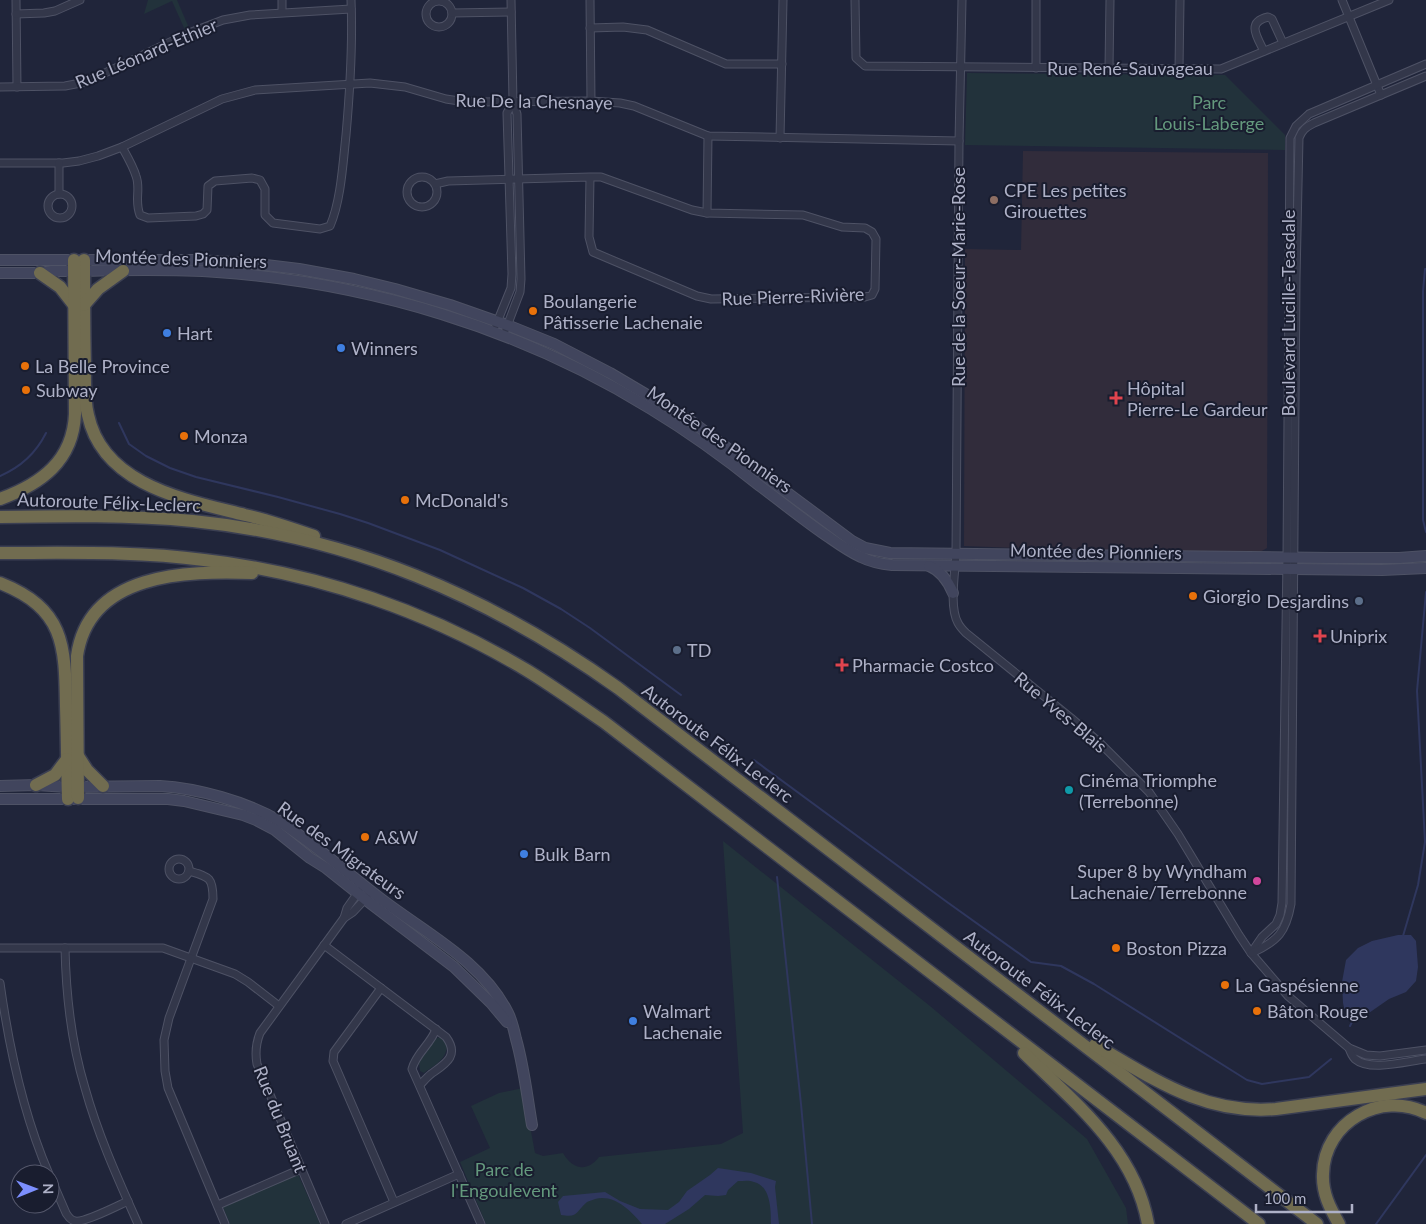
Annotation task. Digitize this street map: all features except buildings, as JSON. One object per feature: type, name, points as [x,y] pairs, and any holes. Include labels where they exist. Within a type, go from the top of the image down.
[{"type":"highway","points":[[0,499],[27,488],[49,472],[62,458],[71,440],[74,414],[79,266]]},
{"type":"highway","points":[[79,305],[124,271]]},
{"type":"highway","points":[[40,273],[60,287],[79,305],[85,361],[87,413],[98,443],[116,465],[137,479],[190,501],[292,528],[396,568]]},
{"type":"highway","name":"Autoroute Félix-Leclerc","points":[[0,517],[128,517],[217,524],[256,530],[311,542],[396,568],[494,611],[577,659],[632,699],[1318,1224]]},
{"type":"highway","points":[[0,553],[172,556],[234,564],[292,575],[361,594],[415,614],[476,642],[534,675],[610,728],[1259,1224]]},
{"type":"highway","points":[[73,793],[79,646],[89,622],[101,607],[122,591],[166,576],[231,572],[292,575]]},
{"type":"highway","points":[[0,583],[22,593],[40,606],[49,617],[63,650],[73,758],[103,786]]},
{"type":"highway","points":[[36,785],[54,775],[73,758]]},
{"type":"highway","points":[[987,1016],[1089,1118],[1114,1146],[1136,1182],[1148,1224]]},
{"type":"highway","points":[[1049,1018],[1171,1088],[1196,1099],[1225,1107],[1266,1110],[1426,1089]]},
{"type":"highway","points":[[1339,1224],[1328,1203],[1323,1179],[1326,1154],[1337,1133],[1358,1115],[1380,1106],[1404,1106],[1426,1113]]},
{"type":"street","points":[[16,0],[16,87]]},
{"type":"street","points":[[16,14],[44,14],[80,0]]},
{"type":"street","points":[[282,0],[282,12]]},
{"type":"street","points":[[122,147],[136,175],[138,186],[136,206],[140,215],[148,218],[203,214],[207,210],[208,186],[214,181],[252,178],[260,180],[266,189],[265,215],[272,223],[320,229],[330,226],[334,216],[344,161],[350,83],[350,0]]},
{"type":"street","points":[[498,334],[520,292],[521,279],[517,114],[513,102],[511,0]]},
{"type":"street","points":[[590,0],[591,102]]},
{"type":"street","points":[[780,138],[783,0]]},
{"type":"street","name":"Rue René-Sauvageau","points":[[855,0],[856,58],[865,66],[1179,69],[1221,69],[1389,0]]},
{"type":"street","name":"Rue de la Soeur-Marie-Rose","points":[[956,554],[962,0]]},
{"type":"street","points":[[1036,0],[1036,68]]},
{"type":"street","points":[[1108,68],[1110,0]]},
{"type":"street","points":[[1179,69],[1180,0]]},
{"type":"street","points":[[1342,0],[1381,95]]},
{"type":"street","name":"Rue Léonard-Ethier","points":[[0,87],[65,86],[86,82],[189,33],[223,20],[282,12],[351,8]]},
{"type":"street","points":[[452,13],[511,12]]},
{"type":"street","points":[[1264,51],[1255,32],[1257,21],[1260,18],[1268,17],[1272,20],[1284,43]]},
{"type":"street","points":[[590,28],[623,27],[647,30],[726,64],[782,64]]},
{"type":"street","name":"Boulevard Lucille-Teasdale","points":[[1291,558],[1290,138],[1296,126],[1309,114],[1426,64]]},
{"type":"street","name":"Boulevard Lucille-Teasdale","points":[[1252,953],[1268,946],[1279,936],[1289,918],[1291,904],[1290,569],[1299,138],[1301,132],[1306,127],[1426,76]]},
{"type":"street","name":"Rue De la Chesnaye","points":[[0,163],[59,163],[89,159],[122,147],[235,94],[261,89],[350,83],[389,84],[446,99],[466,102],[620,103],[634,106],[708,136],[959,140]]},
{"type":"street","points":[[503,323],[512,274],[507,113],[513,102]]},
{"type":"street","points":[[707,212],[708,136]]},
{"type":"street","points":[[59,163],[59,194]]},
{"type":"street","points":[[422,177],[435,184],[437,196],[431,204],[419,207],[410,201],[408,192],[411,182],[422,177]]},
{"type":"street","name":"Rue Pierre-Rivière","points":[[435,184],[448,181],[518,180],[590,177],[601,177],[692,210],[803,215],[842,227],[865,228],[872,232],[876,239],[875,289],[872,294],[865,298],[711,299],[697,296],[593,252],[589,237],[590,177]]},
{"type":"street","name":"Montée des Pionniers","points":[[0,260],[124,271],[208,272],[273,277],[375,296],[448,315],[536,349],[612,385],[716,452],[807,522],[842,546],[862,558],[875,563],[925,566],[1400,570],[1426,568]]},
{"type":"street","name":"Montée des Pionniers","points":[[0,274],[40,273],[79,266],[196,260],[249,263],[299,269],[354,279],[441,302],[503,323],[554,344],[594,365],[692,421],[852,541],[865,548],[890,553],[1291,558],[1400,558],[1426,556]]},
{"type":"street","points":[[807,522],[814,513]]},
{"type":"street","name":"Rue Yves-Blais","points":[[956,554],[953,593],[955,616],[958,624],[966,633],[1100,743],[1149,792],[1178,834],[1222,908],[1252,953],[1288,996],[1349,1048],[1373,1057],[1426,1050]]},
{"type":"street","points":[[1204,557],[1204,568]]},
{"type":"street","points":[[925,566],[935,569],[941,574],[948,582],[953,593]]},
{"type":"street","name":"Boulevard Lucille-Teasdale","points":[[1252,953],[1262,937],[1276,924],[1282,903],[1283,833],[1289,729]]},
{"type":"street","name":"Rue des Migrateurs","points":[[0,786],[36,785],[73,793],[103,786],[154,786],[175,788],[246,805],[265,813],[285,825],[364,892]]},
{"type":"street","name":"Rue des Migrateurs","points":[[0,799],[73,793],[168,799],[243,815],[281,834],[310,858],[423,928],[470,965],[492,989],[512,1021],[523,1066],[532,1125]]},
{"type":"street","points":[[1283,833],[1292,833]]},
{"type":"street","points":[[189,871],[207,877],[211,881],[213,899],[169,1018],[164,1040],[165,1071],[168,1088],[225,1224]]},
{"type":"street","name":"Rue du Bruant","points":[[325,1224],[257,1064],[256,1048],[260,1033],[278,1006],[344,918],[347,908],[364,892]]},
{"type":"street","points":[[324,945],[446,1037],[450,1042],[448,1062],[420,1085]]},
{"type":"street","points":[[0,948],[163,948],[235,974],[278,1006]]},
{"type":"street","points":[[65,948],[68,1008],[84,1087],[100,1135],[138,1224]]},
{"type":"street","points":[[0,983],[15,1070],[34,1134],[46,1164]]},
{"type":"street","points":[[381,988],[334,1052],[333,1060],[394,1202]]},
{"type":"street","points":[[436,1030],[414,1062],[413,1073],[481,1224]]},
{"type":"street","name":"Rue Yves-Blais","points":[[1349,1048],[1354,1058],[1370,1065],[1426,1059]]},
{"type":"street","points":[[218,1205],[301,1169]]},
{"type":"street","points":[[346,1224],[459,1174]]},
{"type":"street","points":[[60,1199],[69,1218],[74,1221],[86,1219],[128,1201]]},
{"type":"shaded area","name":"Hôpital Pierre-Le Gardeur","points":[[1023,151],[1268,153],[1267,548],[1254,553],[1097,551],[964,546],[965,249],[1021,250]]},
{"type":"green space","points":[[148,0],[177,0],[189,28],[185,30],[172,1],[144,14]]},
{"type":"green space","name":"Parc Louis-Laberge","points":[[967,73],[1225,75],[1285,135],[1285,150],[965,145]]},
{"type":"green space","name":"Parc de l'Engoulevent","points":[[723,841],[930,1006],[1087,1139],[1126,1208],[1128,1224],[486,1224],[460,1162],[490,1148],[471,1106],[499,1093],[523,1088],[535,1153],[543,1156],[563,1153],[571,1163],[580,1167],[590,1165],[599,1157],[721,1144],[743,1133]]},
{"type":"green space","points":[[442,1036],[447,1042],[446,1053],[437,1064],[424,1073],[420,1071],[419,1062],[435,1039]]},
{"type":"green space","points":[[298,1174],[320,1224],[230,1224],[223,1207]]},
{"type":"water","points":[[1398,935],[1411,935],[1416,941],[1418,967],[1416,981],[1406,992],[1389,999],[1366,1015],[1352,1021],[1346,1016],[1343,1003],[1342,982],[1346,960],[1358,948],[1372,941]]},
{"type":"water","points":[[718,1168],[751,1173],[776,1181],[779,1224],[771,1224],[767,1194],[760,1184],[752,1181],[738,1181],[728,1190],[726,1195],[705,1195],[689,1209],[665,1224],[642,1224],[621,1204],[602,1198],[587,1202],[574,1215],[561,1215],[558,1202],[563,1196],[605,1192],[620,1201],[640,1209],[668,1210],[679,1202],[687,1191]]},
{"type":"waterway","points":[[1426,269],[1423,291],[1423,520],[1426,532]]},
{"type":"waterway","points":[[119,423],[129,444],[146,456],[170,468],[196,477],[278,497],[368,523],[440,550],[523,588],[590,628],[681,695]]},
{"type":"waterway","points":[[0,476],[27,459],[38,447],[46,433]]},
{"type":"waterway","points":[[1403,936],[1418,885],[1425,842],[1417,691],[1426,592]]},
{"type":"waterway","points":[[750,767],[754,760],[1031,962],[1061,966],[1094,984],[1247,1080],[1262,1084],[1309,1077],[1331,1059]]},
{"type":"waterway","points":[[777,877],[812,1224]]},
{"type":"waterway","points":[[1350,1026],[1353,1020]]},
{"type":"waterway","points":[[1376,1224],[1426,1155]]},
{"type":"place","name":"CPE Les petites Girouettes","points":[[994,200]]},
{"type":"place","name":"Boulangerie Pâtisserie Lachenaie","points":[[533,311]]},
{"type":"place","name":"Hart","points":[[167,333]]},
{"type":"place","name":"Winners","points":[[341,348]]},
{"type":"place","name":"La Belle Province","points":[[25,366]]},
{"type":"place","name":"Subway","points":[[26,390]]},
{"type":"place","name":"Hôpital Pierre-Le Gardeur","points":[[1116,398]]},
{"type":"place","name":"Monza","points":[[184,436]]},
{"type":"place","name":"McDonald's","points":[[405,500]]},
{"type":"place","name":"Giorgio","points":[[1193,596]]},
{"type":"place","name":"Desjardins","points":[[1359,601]]},
{"type":"place","name":"Uniprix","points":[[1320,636]]},
{"type":"place","name":"TD","points":[[677,650]]},
{"type":"place","name":"Pharmacie Costco","points":[[842,665]]},
{"type":"place","name":"Cinéma Triomphe (Terrebonne)","points":[[1069,790]]},
{"type":"place","name":"A&W","points":[[365,837]]},
{"type":"place","name":"Bulk Barn","points":[[524,854]]},
{"type":"place","name":"Super 8 by Wyndham Lachenaie/Terrebonne","points":[[1257,881]]},
{"type":"place","name":"Boston Pizza","points":[[1116,948]]},
{"type":"place","name":"La Gaspésienne","points":[[1225,985]]},
{"type":"place","name":"Bâton Rouge","points":[[1257,1011]]},
{"type":"place","name":"Walmart Lachenaie","points":[[633,1021]]}]
